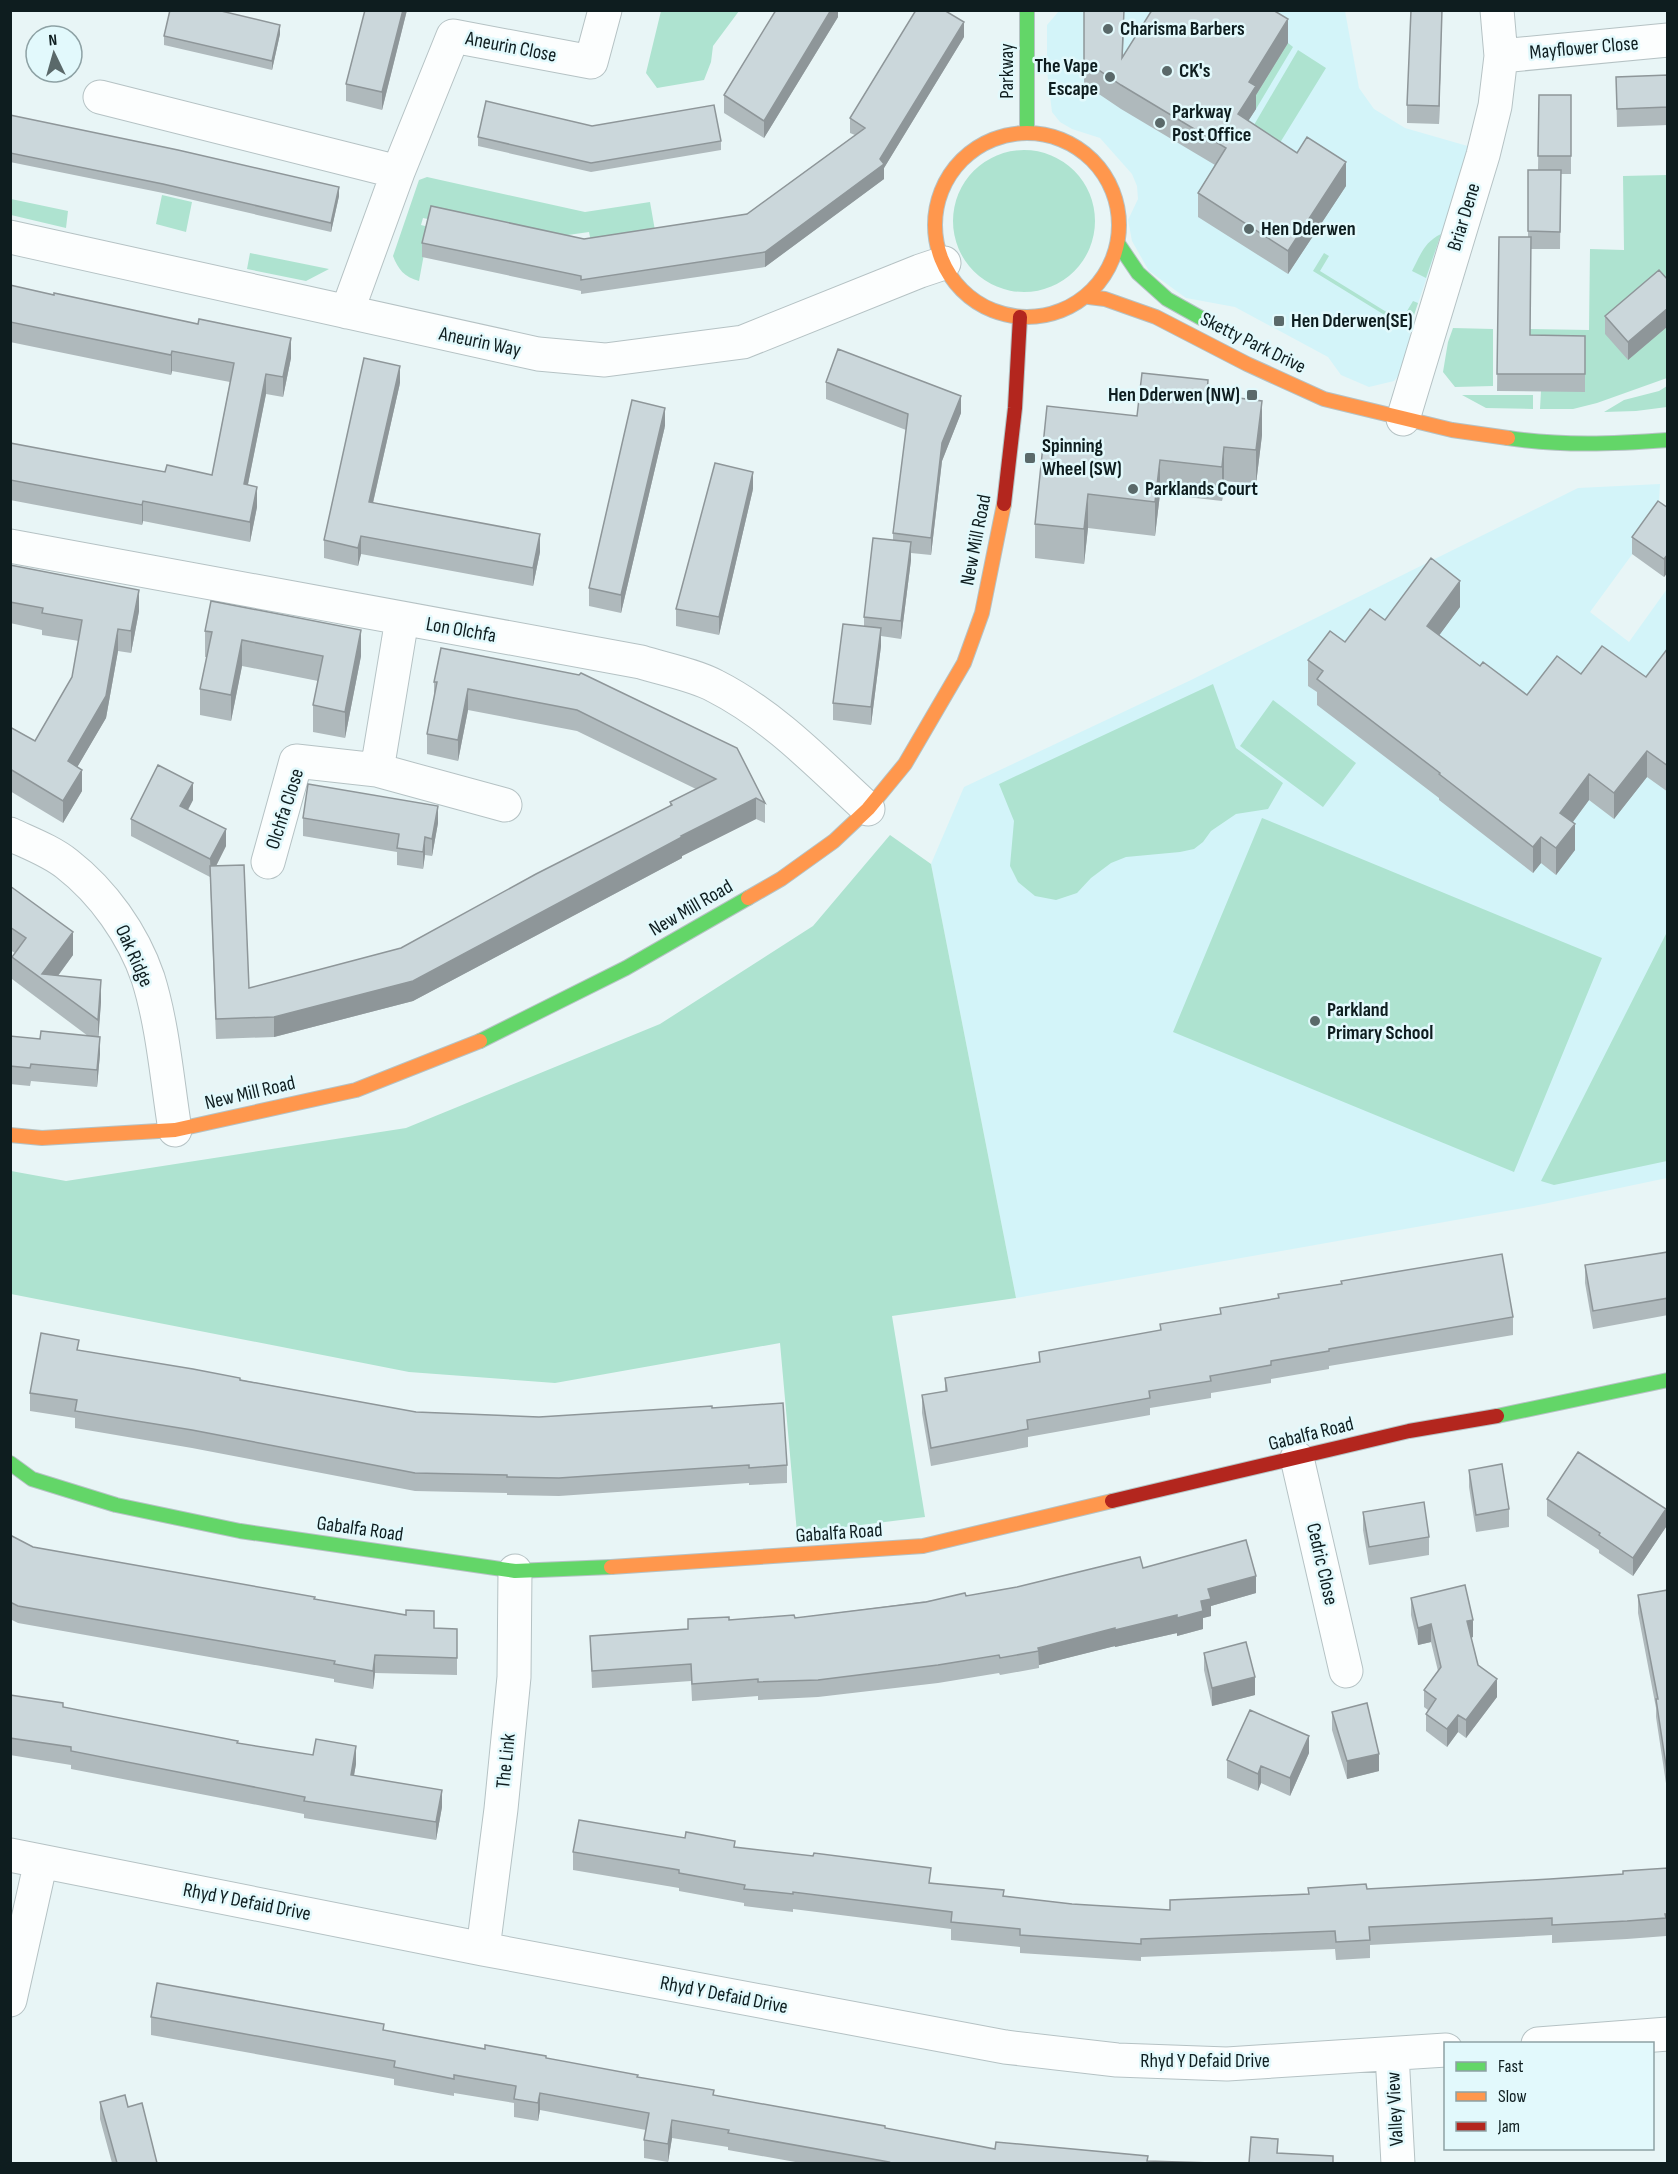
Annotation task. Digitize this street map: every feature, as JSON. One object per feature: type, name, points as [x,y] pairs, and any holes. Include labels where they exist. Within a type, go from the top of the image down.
[{"type":"street","name":"Aneurin Close","points":[[347,312],[453,36],[591,62],[604,10]]},
{"type":"street","name":"Parkway","points":[[1027,10],[1027,130]]},
{"type":"street","name":"Briar Dene","points":[[1403,419],[1483,155],[1495,106],[1501,56],[1497,10]]},
{"type":"street","name":"Mayflower Close","points":[[1501,56],[1668,40]]},
{"type":"street","points":[[100,97],[399,172]]},
{"type":"street","points":[[1027,130],[1059,138],[1080,151],[1098,171],[1109,189],[1115,209],[1119,245],[1106,279],[1089,297],[1068,309],[1044,316],[1020,317],[989,308],[962,290],[944,263],[935,233],[937,201],[950,172],[972,149],[990,139],[1027,130]]},
{"type":"street","name":"Aneurin Way","points":[[10,237],[538,354],[605,360],[743,342],[920,270],[944,263]]},
{"type":"street","name":"Sketty Park Drive","points":[[1119,245],[1138,273],[1167,299],[1216,326]]},
{"type":"street","name":"Sketty Park Drive","points":[[1089,297],[1106,299],[1156,316],[1247,364],[1324,399],[1403,419],[1452,430],[1546,444],[1632,443],[1668,440]]},
{"type":"street","name":"New Mill Road","points":[[10,1135],[42,1138],[175,1130],[356,1090],[489,1037],[626,968],[781,879],[834,841],[868,809],[905,764],[964,663],[982,613],[1002,519],[1015,408],[1020,317]]},
{"type":"street","name":"Sketty Park Drive","points":[[1340,388],[1403,419]]},
{"type":"street","name":"Lon Olchfa","points":[[10,546],[402,620],[641,662],[714,685],[776,725],[868,809]]},
{"type":"street","points":[[377,770],[402,620]]},
{"type":"street","name":"Olchfa Close","points":[[268,862],[296,761],[377,770],[505,805]]},
{"type":"street","name":"Oak Ridge","points":[[10,834],[66,863],[103,898],[129,936],[147,977],[158,1021],[175,1130]]},
{"type":"street","name":"Gabalfa Road","points":[[10,1462],[32,1479],[116,1505],[240,1531],[515,1571],[616,1567],[916,1547],[1409,1431],[1522,1411],[1668,1380]]},
{"type":"street","name":"Cedric Close","points":[[1298,1458],[1346,1671]]},
{"type":"street","name":"The Link","points":[[483,1949],[501,1809],[514,1677],[515,1571]]},
{"type":"street","points":[[10,2000],[26,1858]]},
{"type":"street","name":"Rhyd Y Defaid Drive","points":[[26,1858],[483,1949],[1005,2047],[1094,2058],[1227,2064],[1444,2050]]},
{"type":"street","points":[[1552,2042],[1668,2034]]},
{"type":"street","name":"Valley View","points":[[1392,2054],[1398,2163]]},
{"type":"shaded area","points":[[1059,11],[1345,11],[1359,88],[1374,109],[1405,128],[1471,147],[1409,330],[1413,349],[1406,367],[1394,381],[1369,387],[1341,375],[1328,357],[1235,307],[1186,298],[1149,271],[1132,241],[1128,220],[1138,199],[1137,186],[1132,174],[1100,138],[1072,129],[1060,122],[1052,112],[1047,71],[1047,25]]},
{"type":"shaded area","name":"Parkland Primary School","points":[[1660,484],[1658,519],[1590,612],[1629,642],[1667,589],[1667,1178],[1534,1206],[1016,1298],[931,864],[964,787],[1189,681],[1578,488]]},
{"type":"green space","points":[[661,11],[739,11],[713,46],[711,62],[704,80],[657,88],[646,73]]},
{"type":"green space","points":[[1288,43],[1293,47],[1256,109],[1228,92]]},
{"type":"green space","points":[[1298,50],[1326,68],[1270,159],[1244,142]]},
{"type":"green space","points":[[1024,150],[1051,156],[1074,171],[1089,194],[1095,221],[1089,248],[1074,271],[1051,286],[1024,292],[997,286],[974,271],[959,248],[953,221],[959,194],[974,171],[997,156]]},
{"type":"green space","points":[[1667,175],[1667,378],[1597,403],[1573,409],[1540,409],[1541,391],[1530,353],[1530,329],[1589,330],[1590,249],[1624,250],[1623,176]]},
{"type":"green space","points":[[427,177],[585,212],[650,202],[657,242],[593,252],[589,232],[568,235],[570,249],[423,218],[421,225],[429,227],[419,281],[402,272],[393,256],[419,180]]},
{"type":"green space","points":[[162,195],[192,202],[186,232],[156,224]]},
{"type":"green space","points":[[11,199],[68,211],[66,228],[11,215]]},
{"type":"green space","points":[[1441,234],[1426,278],[1412,271],[1426,245]]},
{"type":"green space","points":[[250,253],[329,269],[306,281],[247,269]]},
{"type":"green space","points":[[1324,253],[1329,256],[1320,271],[1401,321],[1413,301],[1418,303],[1409,330],[1313,271]]},
{"type":"green space","points":[[1453,328],[1493,329],[1493,386],[1455,387],[1443,372]]},
{"type":"green space","points":[[1667,386],[1667,407],[1604,412],[1624,400],[1659,391]]},
{"type":"green space","points":[[1462,395],[1533,395],[1533,409],[1486,408]]},
{"type":"green space","points":[[1213,684],[1236,748],[1283,783],[1268,809],[1236,814],[1211,831],[1194,849],[1126,857],[1111,863],[1091,878],[1077,893],[1056,900],[1035,896],[1018,882],[1010,866],[1014,821],[999,784]]},
{"type":"green space","points":[[1273,700],[1356,763],[1323,807],[1240,746]]},
{"type":"green space","points":[[1262,818],[1602,958],[1514,1172],[1173,1032]]},
{"type":"green space","points":[[890,835],[931,864],[1016,1298],[892,1316],[925,1517],[797,1533],[780,1343],[555,1383],[409,1372],[11,1294],[11,1171],[66,1181],[406,1128],[660,1024],[813,926]]},
{"type":"green space","points":[[1667,932],[1667,1161],[1554,1185],[1541,1181]]},
{"type":"building","points":[[170,10],[217,10],[280,25],[272,61],[164,36]]},
{"type":"building","points":[[365,10],[403,10],[382,92],[346,84]]},
{"type":"building","points":[[776,10],[831,10],[764,121],[724,95]]},
{"type":"building","points":[[916,10],[944,10],[964,22],[880,159],[884,164],[765,252],[581,280],[581,276],[422,243],[431,206],[584,239],[747,214],[865,128],[850,118]]},
{"type":"building","points":[[1084,10],[1124,10],[1122,58],[1152,10],[1273,10],[1288,19],[1249,82],[1256,86],[1238,114],[1297,153],[1307,137],[1346,162],[1288,251],[1198,193],[1226,148],[1084,60]]},
{"type":"building","points":[[1411,10],[1442,10],[1439,106],[1407,105]]},
{"type":"building","points":[[1668,75],[1668,107],[1617,109],[1616,77]]},
{"type":"building","points":[[1539,95],[1571,95],[1571,156],[1538,156]]},
{"type":"building","points":[[486,101],[592,126],[714,105],[721,141],[591,163],[478,137]]},
{"type":"building","points":[[10,115],[339,187],[331,223],[163,184],[10,153]]},
{"type":"building","points":[[1528,170],[1561,170],[1560,232],[1528,231]]},
{"type":"building","points":[[1499,237],[1531,237],[1530,335],[1585,336],[1585,374],[1497,374]]},
{"type":"building","points":[[1659,270],[1668,280],[1668,308],[1628,342],[1605,316]]},
{"type":"building","points":[[10,285],[198,324],[199,319],[291,338],[283,377],[266,374],[244,484],[257,487],[250,522],[143,501],[142,505],[10,480],[10,443],[165,472],[167,465],[212,475],[234,363],[172,351],[171,355],[10,322]]},
{"type":"building","points":[[838,349],[961,396],[942,443],[931,538],[893,533],[908,414],[826,382]]},
{"type":"building","points":[[364,358],[400,366],[369,502],[540,534],[533,568],[361,536],[358,548],[324,540]]},
{"type":"building","name":"Parklands Court","points":[[1142,373],[1208,380],[1207,394],[1262,401],[1256,450],[1224,447],[1222,467],[1160,460],[1155,502],[1088,494],[1084,529],[1035,524],[1047,406],[1137,416]]},
{"type":"building","points":[[632,400],[665,408],[621,595],[589,588]]},
{"type":"building","points":[[715,463],[753,472],[719,617],[676,609]]},
{"type":"building","points":[[1658,501],[1668,508],[1668,554],[1664,559],[1632,537]]},
{"type":"building","points":[[873,538],[911,542],[901,621],[864,617]]},
{"type":"building","points":[[1431,558],[1460,581],[1427,626],[1480,666],[1483,662],[1527,695],[1557,656],[1581,674],[1602,646],[1646,677],[1668,648],[1668,766],[1647,751],[1614,793],[1589,774],[1560,813],[1575,824],[1556,848],[1541,837],[1533,847],[1317,679],[1323,671],[1308,660],[1330,631],[1345,642],[1370,609],[1385,620]]},
{"type":"building","points":[[10,565],[139,590],[131,631],[118,629],[106,696],[68,761],[82,770],[63,801],[10,769],[10,727],[35,741],[72,677],[82,620],[42,613],[43,608],[10,602]]},
{"type":"building","points":[[211,601],[361,630],[345,712],[313,705],[323,656],[242,640],[231,695],[200,689],[212,632],[205,631]]},
{"type":"building","points":[[843,624],[881,628],[871,707],[833,703]]},
{"type":"building","points":[[441,648],[579,675],[581,673],[737,748],[765,803],[756,798],[413,981],[274,1017],[216,1019],[210,866],[244,865],[249,988],[401,948],[536,874],[672,805],[670,802],[716,779],[577,710],[468,689],[458,740],[427,734]]},
{"type":"building","points":[[158,765],[193,783],[180,806],[226,829],[210,859],[131,819]]},
{"type":"building","points":[[308,784],[438,806],[432,839],[425,837],[423,852],[397,848],[399,834],[303,818]]},
{"type":"building","points":[[10,886],[73,932],[42,974],[101,980],[98,1020],[12,957],[26,938],[10,927]]},
{"type":"building","points":[[41,1031],[100,1037],[97,1070],[31,1064],[30,1068],[10,1066],[10,1036],[40,1039]]},
{"type":"building","points":[[1668,1252],[1668,1298],[1593,1311],[1585,1265]]},
{"type":"building","points":[[1502,1254],[1513,1317],[1271,1361],[1271,1365],[1210,1376],[1211,1381],[1149,1391],[1150,1398],[1027,1420],[1028,1429],[931,1448],[922,1395],[947,1391],[945,1378],[1040,1362],[1039,1352],[1161,1330],[1160,1324],[1221,1314],[1220,1308],[1279,1298],[1278,1294]]},
{"type":"building","points":[[41,1333],[79,1340],[77,1350],[193,1369],[240,1378],[240,1380],[416,1412],[539,1417],[783,1403],[787,1465],[749,1468],[749,1465],[559,1478],[415,1473],[192,1430],[75,1411],[77,1400],[30,1393]]},
{"type":"building","points":[[1578,1452],[1666,1509],[1633,1558],[1599,1535],[1600,1533],[1547,1499]]},
{"type":"building","points":[[1502,1464],[1509,1509],[1476,1515],[1469,1470]]},
{"type":"building","points":[[1424,1502],[1429,1537],[1369,1547],[1363,1512]]},
{"type":"building","points":[[10,1535],[33,1547],[315,1597],[314,1599],[406,1615],[406,1610],[434,1611],[434,1628],[457,1629],[457,1658],[375,1655],[373,1671],[334,1664],[335,1661],[18,1606],[10,1602]]},
{"type":"building","points":[[1246,1540],[1256,1576],[1208,1589],[1211,1599],[1201,1601],[1203,1611],[1115,1630],[1115,1628],[1038,1648],[1039,1651],[1000,1658],[999,1655],[818,1680],[758,1682],[758,1679],[692,1684],[691,1664],[592,1671],[590,1636],[688,1629],[688,1619],[729,1617],[729,1620],[794,1615],[795,1618],[926,1602],[965,1593],[966,1596],[1017,1587],[1140,1557],[1143,1568]]},
{"type":"building","points":[[1465,1585],[1473,1620],[1467,1621],[1478,1665],[1497,1679],[1466,1720],[1458,1715],[1447,1729],[1426,1714],[1436,1699],[1424,1690],[1441,1667],[1431,1624],[1418,1628],[1411,1598]]},
{"type":"building","points":[[1668,1590],[1667,1772],[1656,1699],[1658,1699],[1638,1595]]},
{"type":"building","points":[[1246,1642],[1255,1677],[1212,1688],[1204,1653]]},
{"type":"building","points":[[10,1695],[63,1703],[63,1707],[238,1741],[237,1743],[313,1755],[316,1739],[356,1746],[351,1775],[442,1790],[436,1822],[304,1801],[305,1797],[71,1751],[71,1747],[10,1738]]},
{"type":"building","points":[[1367,1703],[1379,1754],[1347,1761],[1332,1712]]},
{"type":"building","points":[[1250,1710],[1309,1736],[1290,1778],[1261,1766],[1258,1774],[1227,1760]]},
{"type":"building","points":[[579,1820],[685,1838],[686,1832],[735,1841],[734,1847],[813,1856],[814,1853],[931,1868],[929,1883],[1004,1890],[1003,1896],[1072,1904],[1170,1910],[1170,1900],[1309,1894],[1308,1888],[1366,1884],[1367,1889],[1550,1879],[1668,1868],[1668,1914],[1665,1914],[1666,1918],[1552,1925],[1552,1918],[1369,1927],[1370,1940],[1336,1942],[1335,1931],[1141,1939],[1141,1944],[1020,1935],[1020,1929],[951,1922],[952,1912],[793,1892],[793,1894],[744,1889],[745,1885],[679,1873],[679,1870],[573,1852]]},
{"type":"building","points":[[157,1983],[384,2024],[383,2030],[485,2049],[485,2045],[546,2056],[546,2058],[638,2075],[637,2077],[714,2090],[713,2095],[885,2126],[885,2128],[995,2149],[996,2142],[1148,2156],[1147,2161],[1213,2163],[888,2163],[728,2133],[729,2130],[672,2120],[668,2144],[644,2140],[649,2113],[540,2093],[538,2103],[514,2099],[516,2086],[454,2075],[454,2079],[394,2067],[395,2061],[151,2017]]},
{"type":"building","points":[[125,2095],[128,2107],[142,2103],[157,2163],[117,2163],[100,2102]]},
{"type":"building","points":[[1251,2137],[1278,2139],[1277,2153],[1333,2156],[1333,2163],[1249,2163]]},
{"type":"traffic: fast","points":[[1027,10],[1027,130]]},
{"type":"traffic: fast","points":[[1119,245],[1138,273],[1167,299],[1201,318]]},
{"type":"traffic: fast","points":[[1508,438],[1588,444],[1668,440]]},
{"type":"traffic: fast","points":[[480,1041],[626,968],[748,898]]},
{"type":"traffic: fast","points":[[1497,1416],[1668,1380]]},
{"type":"traffic: fast","points":[[10,1463],[32,1479],[116,1505],[240,1531],[515,1571],[611,1567]]},
{"type":"traffic: slow","points":[[1027,133],[1062,140],[1092,160],[1112,190],[1119,225],[1112,260],[1092,290],[1062,310],[1027,317],[992,310],[962,290],[942,260],[935,225],[942,190],[962,160],[992,140],[1027,133]]},
{"type":"traffic: slow","points":[[1089,297],[1105,299],[1156,317],[1247,364],[1324,399],[1452,430],[1508,438]]},
{"type":"traffic: slow","points":[[748,898],[781,879],[834,841],[868,809],[905,764],[964,663],[982,613],[1004,504]]},
{"type":"traffic: slow","points":[[10,1135],[42,1138],[175,1130],[356,1090],[480,1041]]},
{"type":"traffic: slow","points":[[611,1567],[923,1546],[1112,1501]]},
{"type":"traffic: jam","points":[[1004,504],[1015,408],[1020,317]]},
{"type":"traffic: jam","points":[[1112,1501],[1409,1431],[1497,1416]]},
{"type":"place","name":"Charisma Barbers","points":[[1108,29]]},
{"type":"place","name":"CK's","points":[[1167,71]]},
{"type":"place","name":"The Vape Escape","points":[[1110,77]]},
{"type":"place","name":"Parkway Post Office","points":[[1160,123]]},
{"type":"place","name":"Hen Dderwen","points":[[1249,229]]},
{"type":"place","name":"Hen Dderwen(SE)","points":[[1279,321]]},
{"type":"place","name":"Hen Dderwen (NW)","points":[[1252,395]]},
{"type":"place","name":"Spinning Wheel (SW)","points":[[1030,458]]},
{"type":"place","name":"Parklands Court","points":[[1133,489]]},
{"type":"place","name":"Parkland Primary School","points":[[1315,1021]]}]
